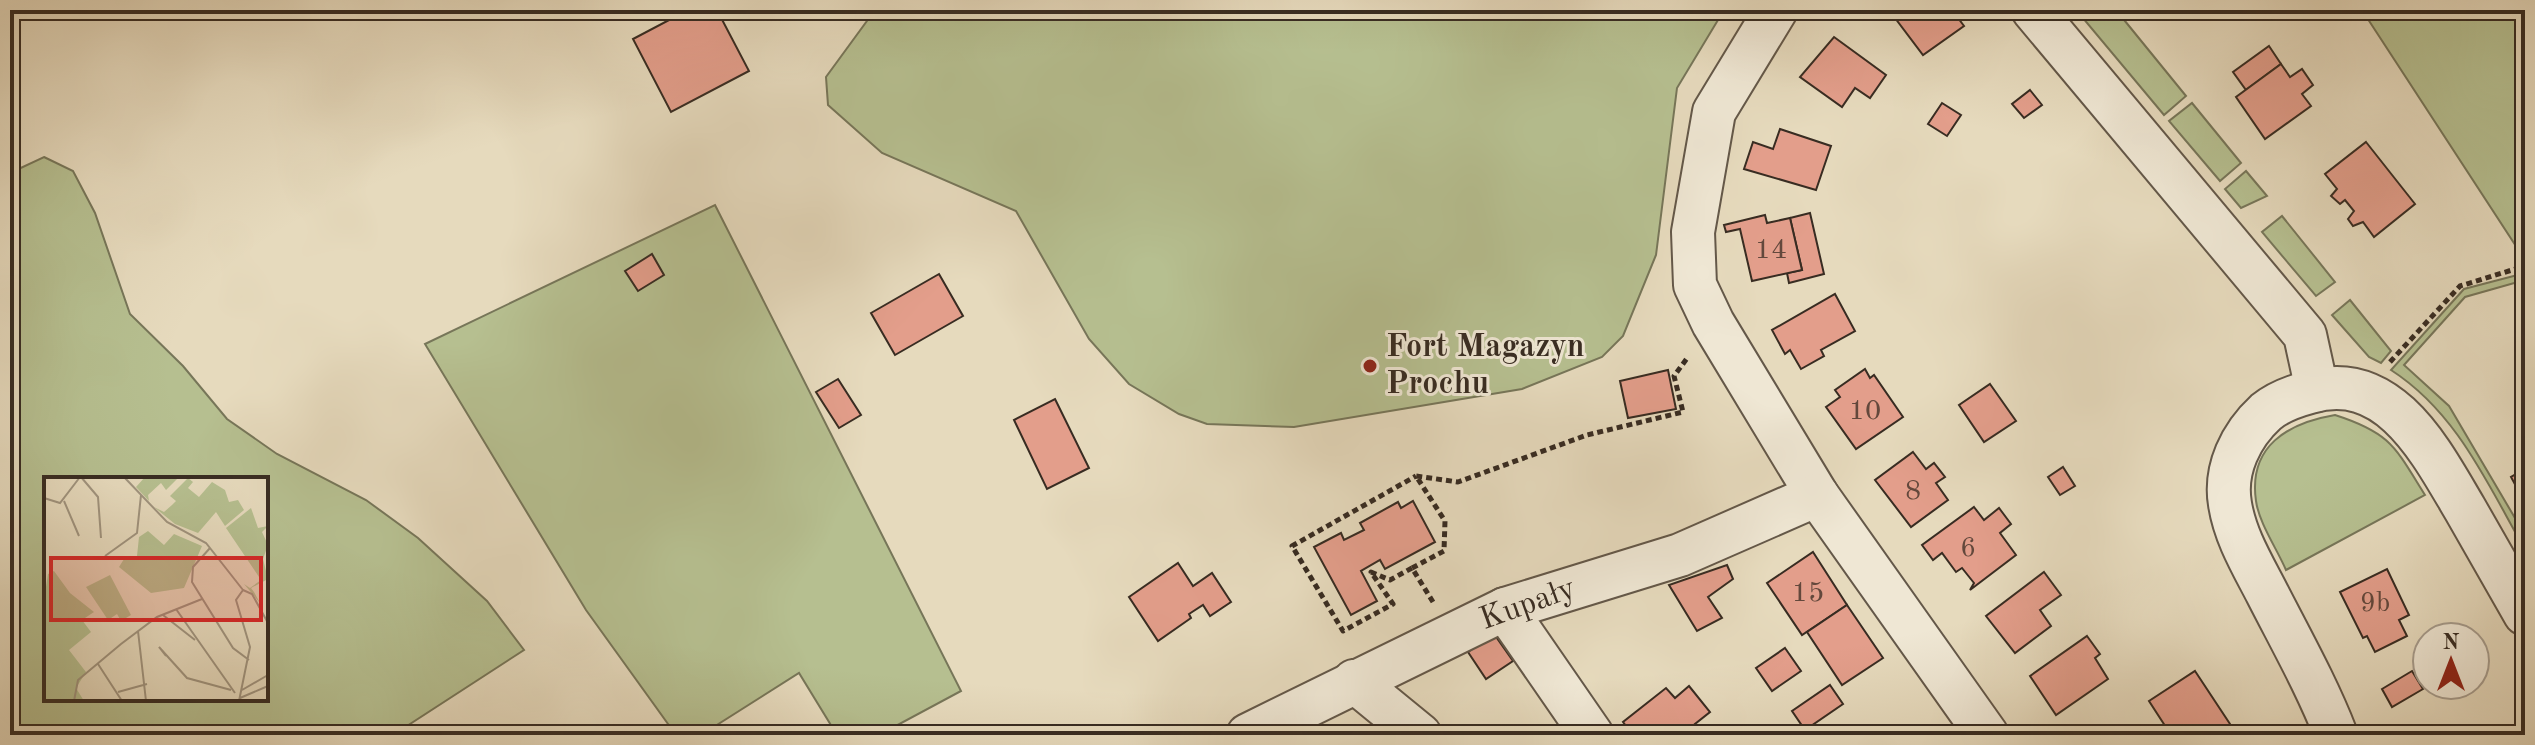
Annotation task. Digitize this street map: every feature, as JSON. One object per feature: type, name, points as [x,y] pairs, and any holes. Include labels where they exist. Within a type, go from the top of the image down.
[{"type":"street","points":[[1776,10],[1714,112],[1693,232],[1695,285],[1713,323],[1817,495],[1987,735]]},
{"type":"street","points":[[2033,10],[2305,335],[2317,390]]},
{"type":"street","points":[[2336,735],[2324,703],[2239,539],[2229,501],[2234,454],[2248,429],[2270,409],[2317,390],[2351,388],[2370,394],[2405,418],[2437,462],[2525,614]]},
{"type":"street","name":"Kupały","points":[[1248,735],[1505,609],[1680,555],[1817,495]]},
{"type":"street","points":[[1505,609],[1592,735]]},
{"type":"street","points":[[1354,681],[1420,735]]},
{"type":"path","points":[[2381,372],[2460,286],[2525,266]]},
{"type":"path","points":[[1416,476],[1445,521],[1444,551],[1390,580],[1371,572],[1393,604],[1343,631],[1292,546],[1416,476],[1458,482],[1587,435],[1683,412],[1674,376],[1713,323]]},
{"type":"path","points":[[1412,568],[1451,634]]},
{"type":"green space","points":[[875,10],[1724,10],[1677,88],[1656,255],[1623,336],[1602,357],[1522,389],[1294,427],[1207,424],[1179,414],[1129,384],[1089,339],[1016,211],[882,153],[828,105],[826,77]]},
{"type":"green space","points":[[2116,10],[2186,96],[2164,115],[2077,11]]},
{"type":"green space","points":[[2362,10],[2525,10],[2525,260]]},
{"type":"green space","points":[[2192,103],[2241,163],[2220,181],[2169,121]]},
{"type":"green space","points":[[44,157],[73,171],[95,213],[130,314],[183,366],[227,419],[277,454],[366,500],[418,538],[487,601],[524,650],[393,735],[10,735],[10,173]]},
{"type":"green space","points":[[2246,171],[2267,196],[2241,208],[2225,189]]},
{"type":"green space","points":[[715,205],[961,691],[879,735],[837,735],[799,673],[701,735],[676,735],[586,610],[425,344]]},
{"type":"green space","points":[[2282,216],[2335,282],[2316,296],[2262,232]]},
{"type":"green space","points":[[2525,273],[2525,280],[2465,297],[2404,365],[2449,406],[2525,535],[2523,546],[2468,449],[2452,427],[2414,387],[2391,370],[2464,289]]},
{"type":"green space","points":[[2350,300],[2391,351],[2381,363],[2369,357],[2332,315]]},
{"type":"green space","points":[[2335,415],[2368,428],[2390,444],[2425,495],[2286,570],[2258,509],[2255,482],[2258,465],[2275,440],[2287,431]]},
{"type":"building","points":[[688,10],[717,10],[749,71],[671,112],[633,39]]},
{"type":"building","points":[[1889,10],[1952,10],[1964,26],[1923,55]]},
{"type":"building","points":[[1834,37],[1886,75],[1870,98],[1855,88],[1842,107],[1800,77]]},
{"type":"building","points":[[2269,46],[2281,64],[2246,90],[2233,72]]},
{"type":"building","points":[[2281,64],[2290,77],[2302,69],[2313,85],[2302,94],[2311,106],[2265,139],[2236,97]]},
{"type":"building","points":[[2030,90],[2042,105],[2024,118],[2012,104]]},
{"type":"building","points":[[1942,103],[1961,115],[1947,136],[1928,124]]},
{"type":"building","points":[[1780,129],[1831,146],[1816,190],[1744,169],[1753,142],[1773,149]]},
{"type":"building","points":[[2366,142],[2415,204],[2374,237],[2363,222],[2353,226],[2348,219],[2354,211],[2345,200],[2340,204],[2331,196],[2337,189],[2325,174]]},
{"type":"building","points":[[1810,213],[1824,274],[1789,283],[1787,273],[1802,270],[1790,218]]},
{"type":"building","points":[[1765,215],[1767,223],[1790,218],[1802,270],[1752,281],[1740,229],[1726,232],[1724,225]]},
{"type":"building","points":[[652,254],[664,275],[638,291],[625,271]]},
{"type":"building","points":[[939,274],[963,316],[895,355],[871,313]]},
{"type":"building","points":[[1835,294],[1855,331],[1821,350],[1824,356],[1801,369],[1790,350],[1785,354],[1772,330]]},
{"type":"building","points":[[1865,369],[1870,378],[1874,375],[1903,417],[1856,449],[1826,407],[1840,397],[1835,390]]},
{"type":"building","points":[[1668,370],[1676,409],[1628,418],[1620,381]]},
{"type":"building","points":[[838,379],[861,415],[839,428],[816,392]]},
{"type":"building","points":[[1990,384],[2016,421],[1984,442],[1959,405]]},
{"type":"building","points":[[1055,399],[1089,468],[1047,489],[1014,420]]},
{"type":"building","points":[[1913,452],[1926,469],[1934,463],[1945,477],[1936,483],[1948,500],[1911,527],[1875,480]]},
{"type":"building","points":[[2063,467],[2075,486],[2060,495],[2048,477]]},
{"type":"building","points":[[2525,469],[2525,503],[2511,477]]},
{"type":"building","points":[[1413,501],[1435,542],[1385,569],[1380,560],[1361,571],[1377,601],[1351,615],[1314,547],[1341,533],[1344,540],[1364,530],[1360,523],[1398,502],[1401,508]]},
{"type":"building","points":[[1974,507],[1984,520],[1999,508],[2011,524],[2000,533],[2016,555],[1970,590],[1974,583],[1962,568],[1956,572],[1942,553],[1933,560],[1922,545]]},
{"type":"building","points":[[1813,552],[1847,605],[1802,635],[1767,583]]},
{"type":"building","points":[[1178,563],[1193,586],[1212,573],[1231,602],[1210,616],[1203,605],[1189,614],[1191,618],[1158,641],[1129,597]]},
{"type":"building","points":[[1727,565],[1733,579],[1708,597],[1722,618],[1697,631],[1669,585]]},
{"type":"building","points":[[2387,569],[2409,615],[2399,620],[2407,636],[2375,652],[2367,636],[2363,638],[2340,592]]},
{"type":"building","points":[[2044,572],[2061,595],[2040,610],[2051,626],[2015,653],[1986,616]]},
{"type":"building","points":[[1847,605],[1883,658],[1842,685],[1807,632]]},
{"type":"building","points":[[1494,634],[1513,661],[1486,679],[1468,652]]},
{"type":"building","points":[[2087,636],[2100,654],[2095,658],[2108,679],[2056,715],[2030,676]]},
{"type":"building","points":[[1785,648],[1801,671],[1772,691],[1756,668]]},
{"type":"building","points":[[2195,671],[2230,724],[2214,735],[2171,735],[2149,701]]},
{"type":"building","points":[[2411,672],[2411,696],[2392,707],[2382,689]]},
{"type":"building","points":[[1830,685],[1843,704],[1805,730],[1792,711]]},
{"type":"building","points":[[1689,686],[1710,712],[1695,724],[1704,735],[1633,735],[1623,722],[1666,688],[1675,698]]},
{"type":"place","name":"Fort Magazyn Prochu","points":[[1370,366]]}]
